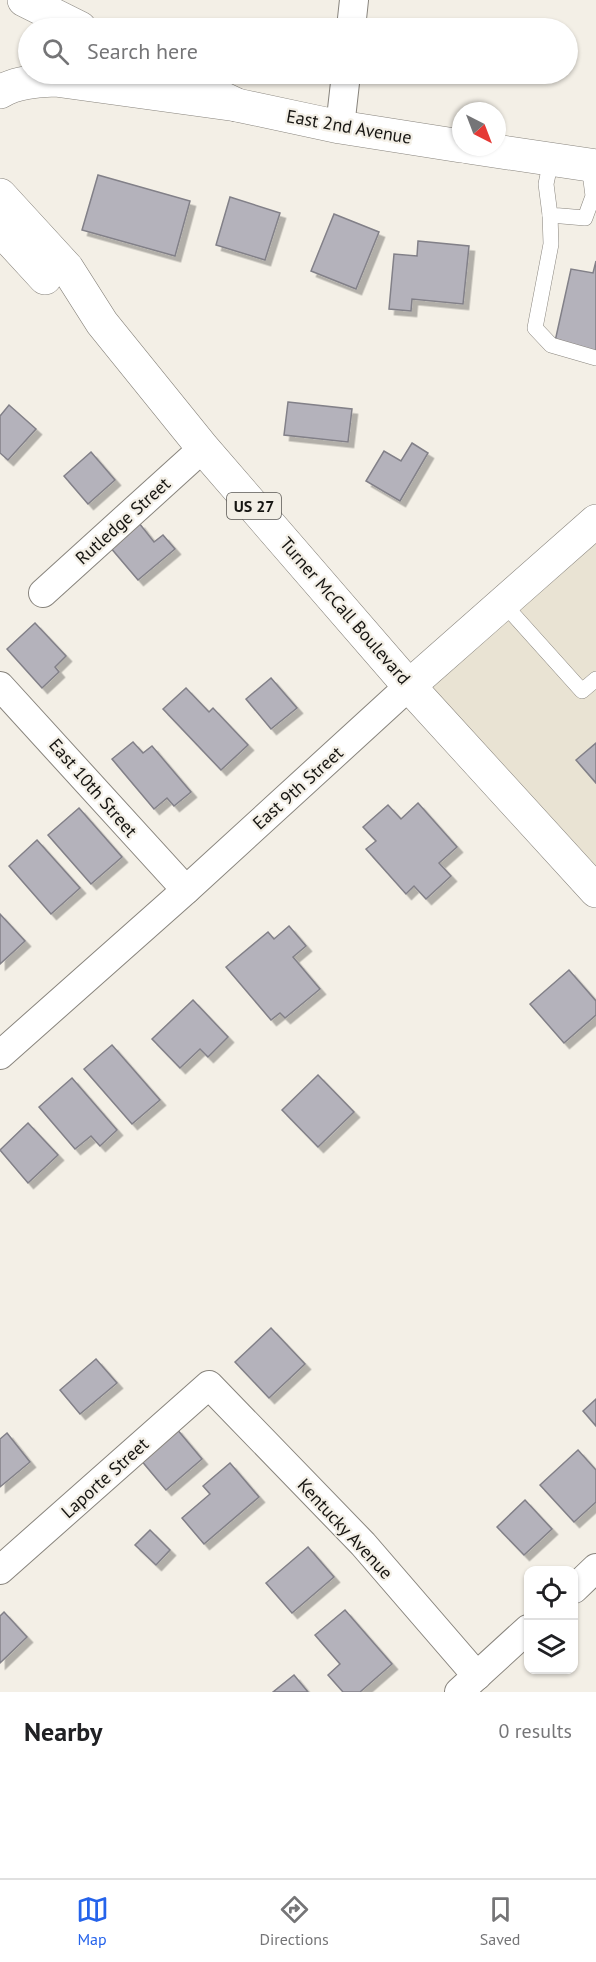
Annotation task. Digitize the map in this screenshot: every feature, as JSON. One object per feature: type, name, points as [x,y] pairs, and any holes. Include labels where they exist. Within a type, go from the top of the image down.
[{"type":"main road","points":[[24,0],[60,18]]},
{"type":"main road","points":[[0,92],[7,87],[20,84]]},
{"type":"main road","points":[[84,84],[237,105]]},
{"type":"main road","points":[[192,84],[237,105]]},
{"type":"main road","name":"East 2nd Avenue","points":[[237,105],[340,127],[452,145]]},
{"type":"main road","points":[[506,153],[593,166]]},
{"type":"main road","name":"Turner McCall Boulevard","points":[[0,195],[67,268],[102,323],[203,448],[409,686],[596,891]]},
{"type":"main road","name":"Turner McCall Boulevard","points":[[0,229],[45,278],[102,323]]},
{"type":"main road","points":[[0,248],[45,278]]},
{"type":"main road","name":"East 9th Street","points":[[409,686],[596,521]]},
{"type":"street","points":[[352,18],[354,0]]},
{"type":"street","points":[[340,127],[345,84]]},
{"type":"street","name":"Rutledge Street","points":[[43,593],[203,448]]},
{"type":"street","name":"East 10th Street","points":[[0,686],[186,890]]},
{"type":"street","name":"East 9th Street","points":[[0,1055],[186,890],[409,686]]},
{"type":"street","name":"Laporte Street","points":[[0,1570],[209,1385]]},
{"type":"street","name":"Kentucky Avenue","points":[[209,1385],[363,1544],[468,1684]]},
{"type":"street","points":[[578,1584],[596,1568]]},
{"type":"street","points":[[468,1684],[524,1633]]},
{"type":"lane","points":[[550,160],[546,184],[551,244],[535,328],[551,345],[596,358]]},
{"type":"lane","points":[[550,215],[585,218],[593,196],[593,166]]},
{"type":"lane","points":[[503,603],[582,691],[596,679]]},
{"type":"shaded area","points":[[596,521],[596,891],[409,686]]},
{"type":"building","points":[[98,175],[190,201],[175,256],[82,230]]},
{"type":"building","points":[[230,197],[280,213],[265,260],[216,245]]},
{"type":"building","points":[[334,214],[379,232],[356,289],[311,271]]},
{"type":"building","points":[[418,241],[469,246],[463,304],[412,299],[411,311],[389,309],[394,254],[417,256]]},
{"type":"building","points":[[596,261],[596,355],[554,346],[571,269],[593,273]]},
{"type":"building","points":[[288,402],[352,409],[348,442],[284,435]]},
{"type":"building","points":[[9,405],[36,429],[8,460],[0,453],[0,416]]},
{"type":"building","points":[[412,443],[428,453],[400,501],[366,481],[384,451],[401,461]]},
{"type":"building","points":[[91,452],[115,480],[88,504],[64,476]]},
{"type":"building","points":[[139,523],[154,542],[163,535],[175,549],[138,580],[110,547]]},
{"type":"building","points":[[35,623],[66,656],[55,667],[59,672],[42,688],[7,649]]},
{"type":"building","points":[[271,678],[297,708],[271,729],[246,699]]},
{"type":"building","points":[[186,688],[209,712],[213,708],[248,745],[221,770],[163,709]]},
{"type":"building","points":[[133,742],[143,753],[152,746],[191,792],[174,806],[167,798],[154,809],[112,759]]},
{"type":"building","points":[[596,743],[596,783],[576,760]]},
{"type":"building","points":[[418,803],[457,847],[439,863],[451,876],[426,899],[414,886],[406,894],[366,849],[376,841],[363,827],[388,805],[401,819]]},
{"type":"building","points":[[79,808],[122,857],[91,884],[48,835]]},
{"type":"building","points":[[37,840],[80,888],[51,914],[9,866]]},
{"type":"building","points":[[0,914],[25,941],[0,964]]},
{"type":"building","points":[[289,926],[306,946],[293,957],[320,989],[285,1018],[280,1013],[271,1020],[226,967],[268,932],[274,939]]},
{"type":"building","points":[[569,970],[596,1001],[596,1015],[564,1043],[530,1004]]},
{"type":"building","points":[[193,1000],[228,1037],[208,1057],[200,1049],[180,1068],[152,1039]]},
{"type":"building","points":[[112,1045],[160,1100],[132,1124],[84,1069]]},
{"type":"building","points":[[318,1075],[354,1112],[318,1147],[282,1110]]},
{"type":"building","points":[[72,1078],[117,1130],[100,1146],[91,1136],[75,1149],[39,1107]]},
{"type":"building","points":[[28,1123],[58,1155],[28,1183],[0,1150]]},
{"type":"building","points":[[271,1328],[305,1364],[269,1398],[235,1362]]},
{"type":"building","points":[[96,1359],[117,1383],[80,1414],[60,1390]]},
{"type":"building","points":[[596,1399],[596,1426],[583,1411]]},
{"type":"building","points":[[176,1428],[202,1459],[166,1490],[140,1459]]},
{"type":"building","points":[[7,1433],[30,1462],[0,1487],[0,1439]]},
{"type":"building","points":[[578,1450],[596,1470],[596,1502],[574,1522],[540,1485]]},
{"type":"building","points":[[230,1463],[259,1497],[204,1544],[182,1518],[210,1494],[203,1486]]},
{"type":"building","points":[[525,1500],[552,1529],[524,1555],[497,1527]]},
{"type":"building","points":[[150,1530],[170,1550],[156,1565],[135,1545]]},
{"type":"building","points":[[308,1547],[334,1577],[292,1613],[266,1583]]},
{"type":"building","points":[[345,1610],[392,1664],[360,1692],[343,1692],[328,1675],[340,1664],[315,1635]]},
{"type":"building","points":[[4,1612],[27,1637],[0,1663],[0,1616]]},
{"type":"building","points":[[294,1675],[308,1692],[273,1692]]}]
